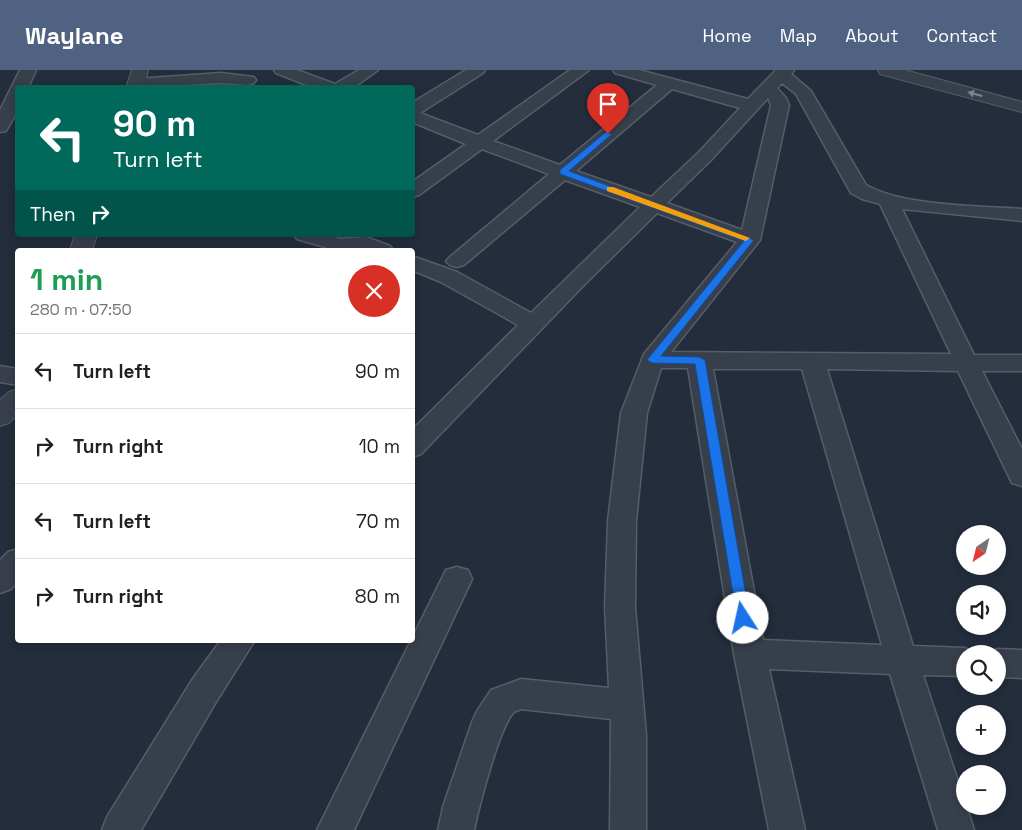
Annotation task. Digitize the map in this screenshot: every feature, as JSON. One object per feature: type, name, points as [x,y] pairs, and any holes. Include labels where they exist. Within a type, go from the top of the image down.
[{"type":"street","points":[[21,85],[28,70]]},
{"type":"street","points":[[282,70],[322,85]]},
{"type":"street","points":[[346,85],[370,70]]},
{"type":"street","points":[[415,109],[477,70]]},
{"type":"street","points":[[415,189],[581,70]]},
{"type":"street","points":[[621,70],[753,106]]},
{"type":"street","points":[[886,70],[1022,107]]},
{"type":"street","points":[[938,70],[1022,94]]},
{"type":"street","points":[[137,80],[221,78],[247,80]]},
{"type":"street","points":[[415,444],[653,204],[705,156],[779,78]]},
{"type":"street","points":[[779,78],[803,91],[858,189],[871,197],[889,202],[1022,215]]},
{"type":"street","points":[[628,830],[629,735],[620,607],[622,521],[634,413],[652,360],[750,240],[780,104],[778,98],[779,78]]},
{"type":"street","points":[[457,261],[669,83]]},
{"type":"street","points":[[0,127],[15,98]]},
{"type":"street","points":[[415,117],[481,143],[750,240]]},
{"type":"street","points":[[889,202],[1022,476]]},
{"type":"street","points":[[311,237],[340,245],[366,243],[378,248]]},
{"type":"street","points":[[415,263],[448,277],[533,324]]},
{"type":"street","points":[[652,360],[1022,363]]},
{"type":"street","points":[[699,360],[750,654],[788,830]]},
{"type":"street","points":[[812,361],[902,660],[956,830]]},
{"type":"street","points":[[0,374],[15,376]]},
{"type":"street","points":[[0,416],[15,401]]},
{"type":"street","points":[[0,580],[15,564]]},
{"type":"street","points":[[335,830],[458,579]]},
{"type":"street","points":[[120,830],[204,691],[237,643]]},
{"type":"street","points":[[750,654],[956,662]]},
{"type":"street","points":[[1006,663],[1022,664]]},
{"type":"street","points":[[456,830],[461,806],[489,722],[503,701],[521,694],[627,705]]},
{"type":"slow traffic","points":[[610,189],[746,238]]},
{"type":"route","points":[[608,134],[563,172],[750,240],[652,360],[699,360],[743,618]]}]
